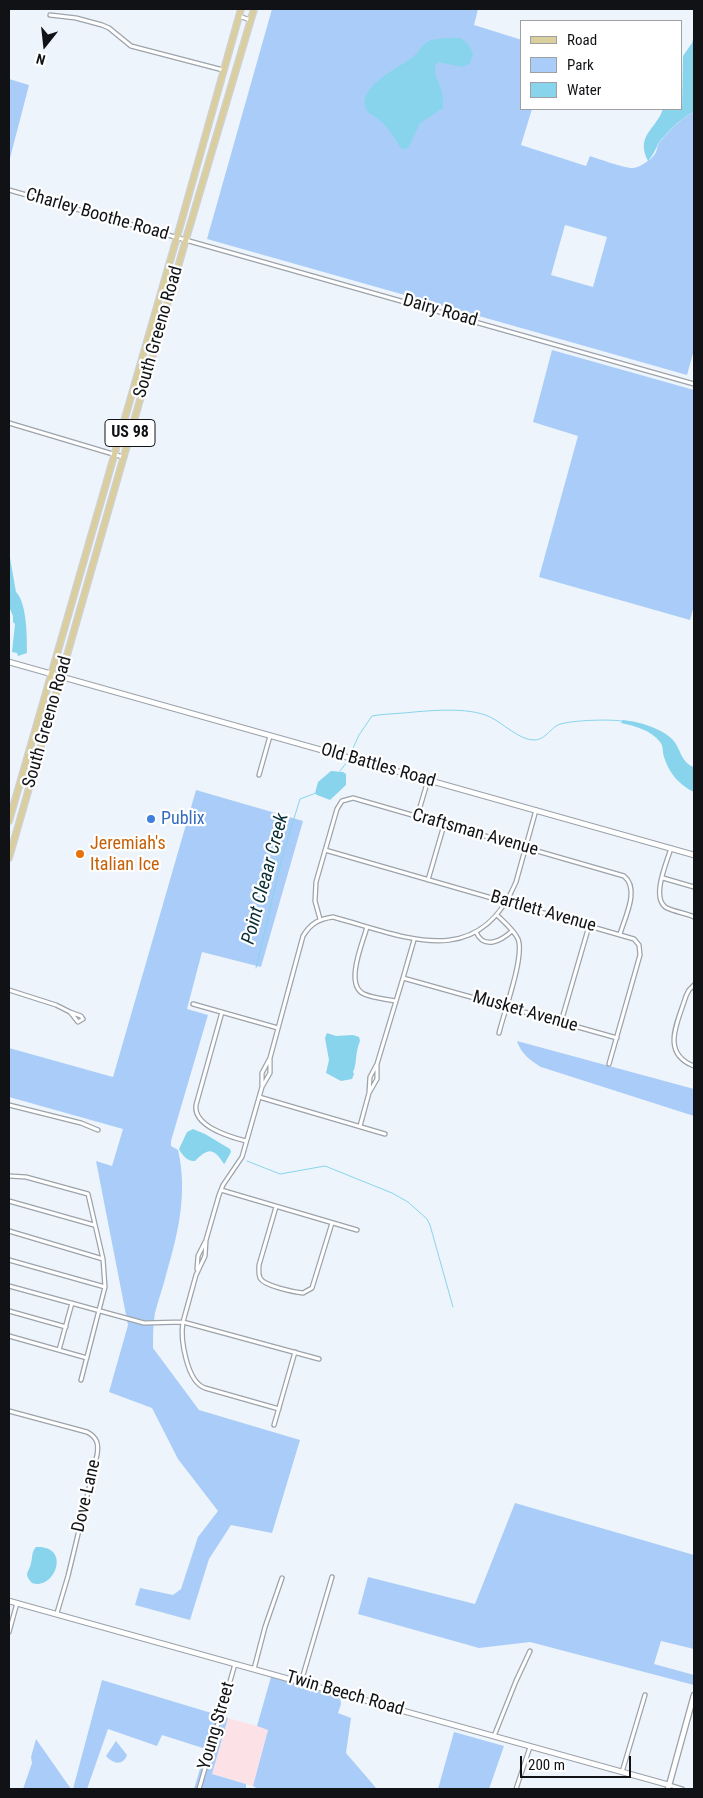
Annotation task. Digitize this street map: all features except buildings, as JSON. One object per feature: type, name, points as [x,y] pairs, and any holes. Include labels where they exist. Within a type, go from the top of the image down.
[{"type":"main road","name":"South Greeno Road","points":[[9,821],[178,237],[241,9]]},
{"type":"main road","name":"South Greeno Road","points":[[9,858],[123,457],[254,9]]},
{"type":"street","points":[[50,15],[76,18],[102,25],[115,32],[131,46],[224,71]]},
{"type":"street","points":[[239,16],[250,20]]},
{"type":"street","name":"Charley Boothe Road","points":[[9,190],[186,239]]},
{"type":"street","name":"Dairy Road","points":[[186,239],[694,384]]},
{"type":"street","points":[[9,423],[123,457]]},
{"type":"street","name":"Old Battles Road","points":[[9,662],[694,855]]},
{"type":"street","points":[[259,775],[270,735]]},
{"type":"street","points":[[417,817],[428,780]]},
{"type":"street","name":"Craftsman Avenue","points":[[320,920],[315,901],[317,876],[336,809],[342,801],[355,798],[618,874],[628,879],[631,883],[632,892],[620,934]]},
{"type":"street","points":[[262,1087],[262,1073],[270,1058],[303,936],[308,928],[320,920],[333,917],[414,940],[432,942],[453,939],[476,932],[498,915],[516,882],[536,810]]},
{"type":"street","points":[[428,880],[444,824]]},
{"type":"street","points":[[671,848],[659,893],[662,904],[668,909],[694,917]]},
{"type":"street","name":"Bartlett Avenue","points":[[325,850],[620,934],[630,937],[637,942],[640,955],[609,1064]]},
{"type":"street","points":[[663,878],[694,887]]},
{"type":"street","points":[[498,915],[517,937],[520,959],[499,1033]]},
{"type":"street","points":[[367,926],[354,973],[354,982],[363,993],[395,1001]]},
{"type":"street","points":[[561,1022],[589,926]]},
{"type":"street","points":[[476,932],[481,940],[490,943],[502,939],[512,930]]},
{"type":"street","points":[[360,1126],[369,1093],[376,1079],[377,1064],[414,940]]},
{"type":"street","name":"Musket Avenue","points":[[403,978],[617,1038]]},
{"type":"street","points":[[694,985],[686,996],[673,1044],[678,1056],[686,1063],[694,1066]]},
{"type":"street","points":[[9,990],[56,1005],[70,1012]]},
{"type":"street","points":[[193,1004],[278,1028]]},
{"type":"street","points":[[222,1012],[196,1105],[196,1114],[202,1123],[246,1141]]},
{"type":"street","points":[[196,1275],[198,1256],[206,1240],[221,1190],[242,1157],[262,1087],[270,1073],[270,1058]]},
{"type":"street","points":[[369,1093],[370,1077],[377,1064]]},
{"type":"street","points":[[259,1098],[384,1134]]},
{"type":"street","points":[[9,1105],[81,1123],[98,1130]]},
{"type":"street","points":[[9,1176],[26,1177],[88,1194],[103,1259],[105,1287],[81,1380]]},
{"type":"street","points":[[221,1190],[357,1230]]},
{"type":"street","points":[[9,1201],[94,1225]]},
{"type":"street","points":[[276,1207],[258,1274],[264,1282],[292,1291],[303,1293],[312,1288],[332,1223]]},
{"type":"street","points":[[9,1231],[103,1259]]},
{"type":"street","points":[[206,1240],[205,1256],[196,1275],[182,1322],[182,1343],[192,1375],[196,1383],[205,1388],[279,1409]]},
{"type":"street","points":[[9,1260],[105,1287]]},
{"type":"street","points":[[9,1286],[144,1323],[182,1322],[319,1359]]},
{"type":"street","points":[[59,1350],[72,1303]]},
{"type":"street","points":[[9,1311],[66,1326]]},
{"type":"street","points":[[9,1336],[88,1358]]},
{"type":"street","points":[[274,1425],[295,1352]]},
{"type":"street","name":"Dove Lane","points":[[9,1411],[85,1432],[94,1436],[97,1442],[97,1454],[68,1576],[57,1613]]},
{"type":"street","points":[[301,1682],[332,1577]]},
{"type":"street","points":[[254,1669],[265,1627],[282,1578]]},
{"type":"street","name":"Twin Beech Road","points":[[9,1601],[530,1746],[669,1787],[682,1789]]},
{"type":"street","points":[[9,1632],[17,1603]]},
{"type":"street","points":[[494,1736],[530,1651]]},
{"type":"street","name":"Young Street","points":[[199,1789],[235,1664]]},
{"type":"street","points":[[622,1772],[645,1695]]},
{"type":"street","points":[[669,1787],[694,1695]]},
{"type":"street","points":[[516,1789],[530,1746]]},
{"type":"shaded area","points":[[228,1718],[268,1729],[253,1786],[212,1774]]},
{"type":"green space","points":[[272,9],[478,9],[474,25],[520,39],[520,110],[532,110],[521,145],[586,166],[590,156],[628,168],[635,168],[641,165],[656,153],[659,143],[671,130],[685,117],[694,112],[694,350],[687,375],[207,239]],"holes":[[[565,225],[607,237],[593,287],[551,275]]]},
{"type":"green space","points":[[9,79],[29,85],[9,162]]},
{"type":"green space","points":[[552,350],[694,390],[694,606],[690,620],[539,577],[578,436],[533,422]]},
{"type":"green space","points":[[196,790],[303,821],[261,967],[202,952],[187,1009],[208,1015],[171,1141],[171,1146],[178,1150],[181,1166],[182,1198],[178,1229],[155,1313],[153,1348],[199,1410],[300,1440],[272,1533],[231,1525],[209,1559],[190,1620],[135,1605],[140,1588],[173,1595],[181,1589],[198,1537],[218,1511],[178,1459],[152,1408],[109,1392],[128,1325],[96,1161],[112,1166],[123,1129],[9,1097],[9,1048],[113,1077]]},
{"type":"green space","points":[[517,1041],[694,1089],[694,1116],[541,1067],[523,1053]]},
{"type":"green space","points":[[515,1503],[694,1555],[694,1649],[661,1641],[654,1664],[694,1675],[694,1685],[530,1642],[479,1648],[358,1614],[368,1577],[475,1604]]},
{"type":"green space","points":[[271,1677],[340,1696],[341,1704],[338,1713],[351,1718],[346,1753],[377,1789],[258,1789],[253,1786],[268,1730],[257,1726]]},
{"type":"green space","points":[[102,1680],[228,1718],[212,1774],[246,1784],[246,1789],[194,1789],[206,1749],[162,1735],[157,1746],[108,1729],[87,1789],[73,1789]]},
{"type":"green space","points":[[454,1732],[504,1746],[489,1789],[438,1789]]},
{"type":"green space","points":[[36,1739],[71,1789],[23,1789],[32,1763],[31,1757]]},
{"type":"green space","points":[[116,1741],[127,1755],[123,1761],[118,1763],[106,1756]]},
{"type":"water","points":[[694,34],[694,112],[680,121],[665,136],[648,161],[644,145],[645,139],[663,110],[683,110],[683,56],[692,43]]},
{"type":"water","points":[[461,38],[469,45],[473,54],[470,63],[463,67],[438,62],[435,66],[435,72],[442,91],[443,108],[420,123],[408,148],[402,149],[385,125],[367,110],[365,98],[375,84],[414,56],[425,43],[431,40]]},
{"type":"water","points":[[9,552],[16,592],[20,597],[24,612],[26,630],[27,653],[18,656],[17,653],[12,652],[15,624],[9,607]]},
{"type":"water","points":[[622,720],[649,726],[673,740],[686,762],[694,767],[694,792],[679,782],[672,773],[664,757],[660,742],[652,734],[621,723]]},
{"type":"water","points":[[331,771],[346,774],[346,785],[330,800],[315,793],[318,782]]},
{"type":"water","points":[[327,1033],[336,1036],[353,1035],[359,1037],[360,1041],[352,1079],[341,1081],[326,1073],[329,1060],[325,1038]]},
{"type":"water","points":[[193,1129],[230,1149],[231,1152],[224,1164],[217,1155],[210,1151],[195,1161],[184,1156],[179,1149],[187,1132]]},
{"type":"water","points":[[36,1547],[47,1548],[54,1553],[57,1560],[53,1575],[40,1584],[32,1583],[27,1575]]},
{"type":"waterway","points":[[350,755],[359,735],[372,716],[435,710],[470,711],[490,717],[517,734],[534,740],[544,737],[556,726],[568,722],[621,721]]},
{"type":"waterway","name":"Point Cleaar Creek","points":[[340,771],[347,762]]},
{"type":"waterway","name":"Point Cleaar Creek","points":[[256,968],[283,854],[300,799],[316,793]]},
{"type":"waterway","name":"Point Cleaar Creek","points":[[247,1161],[280,1174],[325,1166],[392,1193],[408,1202],[427,1219],[430,1225],[453,1307]]},
{"type":"place","name":"Publix","points":[[151,819]]},
{"type":"place","name":"Jeremiah's Italian Ice","points":[[80,854]]}]
